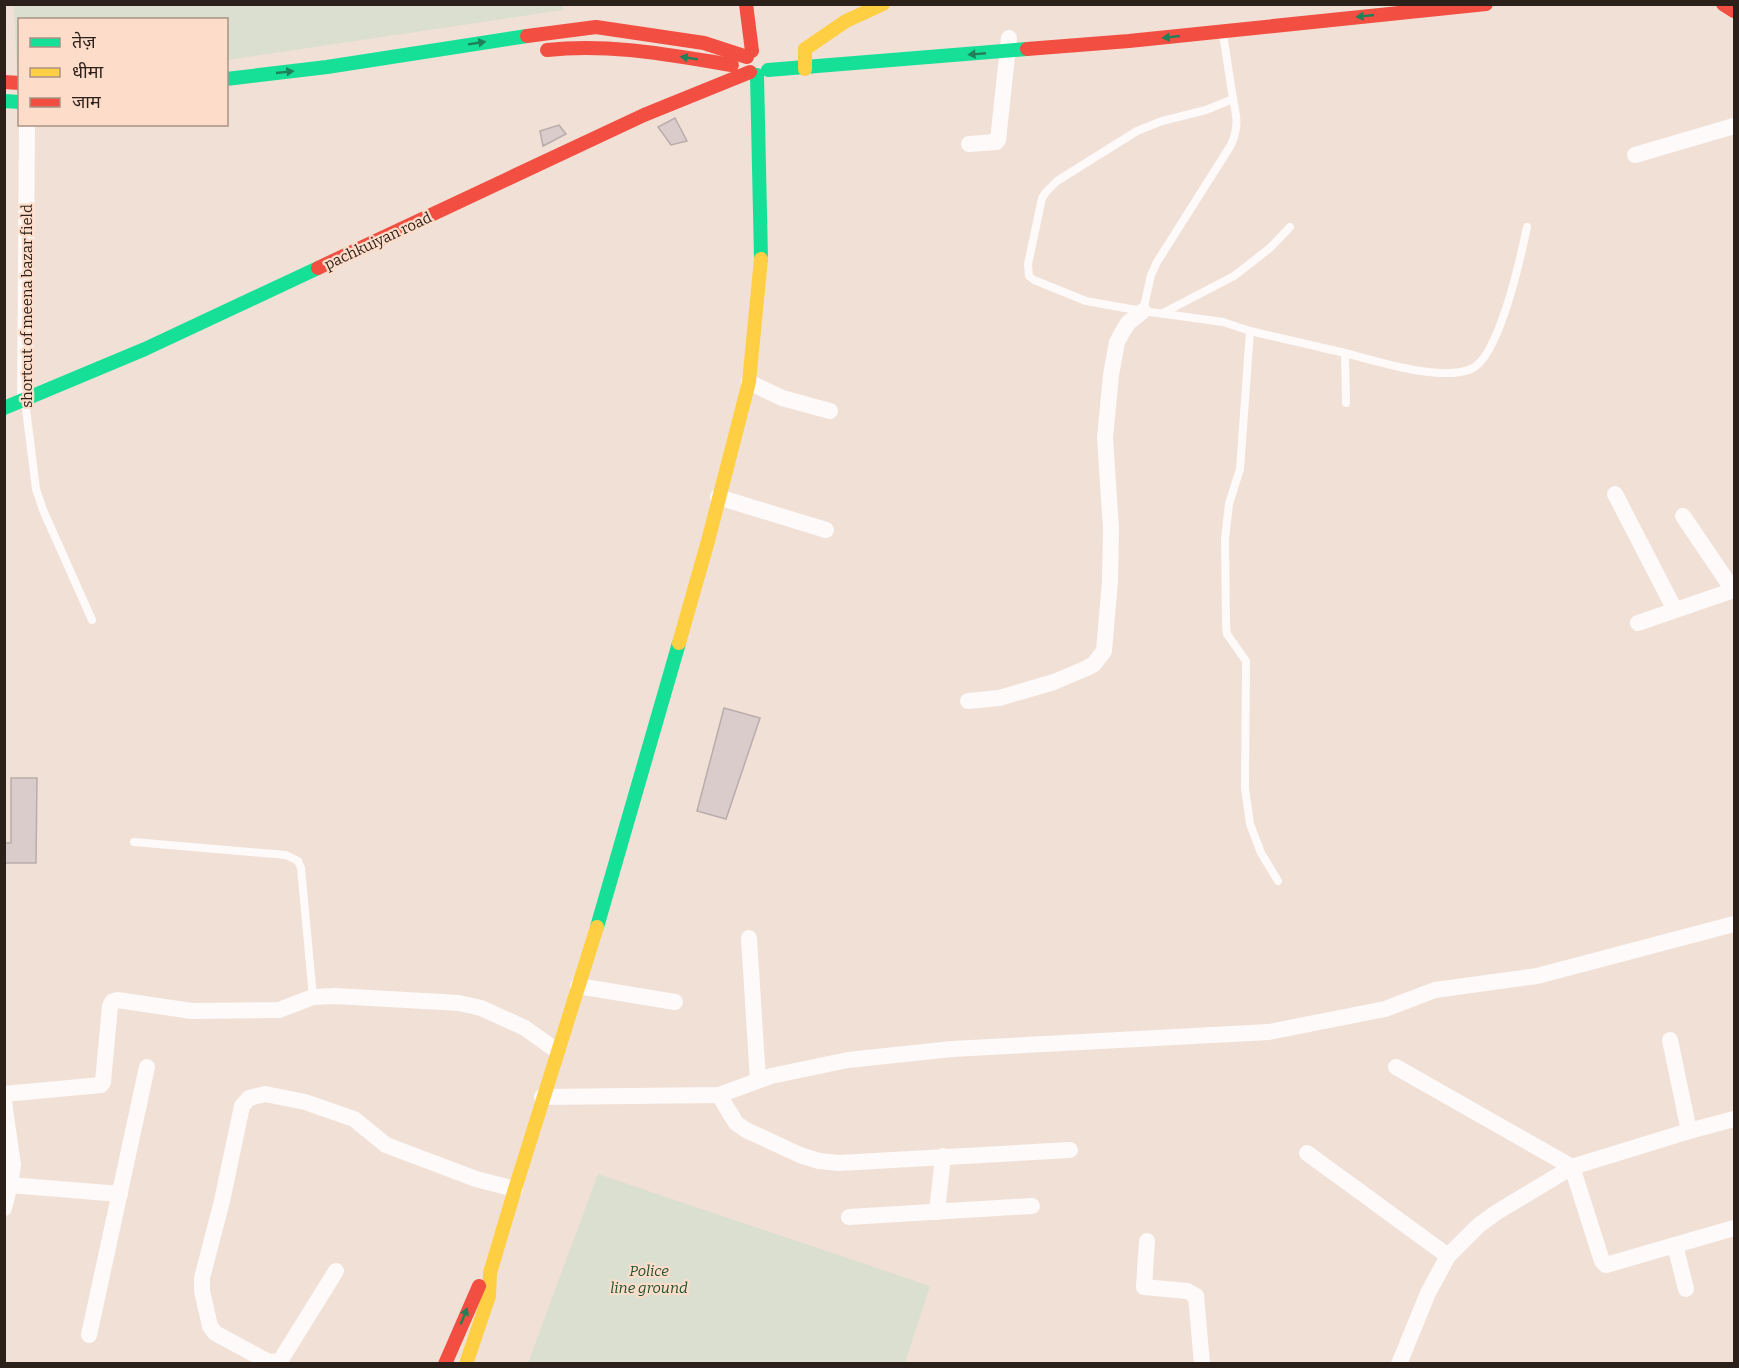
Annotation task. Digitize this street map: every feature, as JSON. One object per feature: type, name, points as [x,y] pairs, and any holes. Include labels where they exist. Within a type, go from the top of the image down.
[{"type":"main road","points":[[466,1364],[489,1296],[490,1273],[542,1097],[612,880],[705,552],[749,382],[761,259],[758,63],[746,4]]},
{"type":"main road","points":[[805,63],[805,49],[845,13],[883,4]]},
{"type":"main road","points":[[534,51],[569,46],[612,47],[758,63],[805,63],[1008,45],[1222,32],[1486,4]]},
{"type":"main road","points":[[1723,4],[1734,10]]},
{"type":"main road","points":[[1732,4],[1734,10]]},
{"type":"main road","points":[[1319,6],[1321,21]]},
{"type":"main road","points":[[228,78],[327,67],[596,27],[704,44],[758,63]]},
{"type":"main road","points":[[596,27],[597,47]]},
{"type":"main road","points":[[1008,45],[1056,33]]},
{"type":"main road","points":[[430,51],[432,67]]},
{"type":"main road","name":"pachkuiyan road","points":[[4,408],[207,320],[758,63]]},
{"type":"main road","points":[[445,1364],[474,1294],[490,1273]]},
{"type":"street","points":[[969,144],[987,145],[998,140],[1008,45]]},
{"type":"street","name":"shortcut of meena bazar field","points":[[25,400],[27,126]]},
{"type":"street","points":[[1635,155],[1734,126]]},
{"type":"street","points":[[968,701],[999,698],[1054,682],[1087,668],[1100,658],[1104,651],[1110,581],[1110,528],[1105,438],[1112,368],[1117,342],[1128,323],[1143,311]]},
{"type":"street","points":[[749,382],[782,398],[830,411]]},
{"type":"street","points":[[1615,494],[1675,610]]},
{"type":"street","points":[[718,497],[826,530]]},
{"type":"street","points":[[1638,622],[1734,590],[1683,516]]},
{"type":"street","points":[[542,1097],[719,1095],[786,1072],[848,1060],[952,1049],[1292,1029],[1385,1009],[1435,990],[1538,976],[1734,924]]},
{"type":"street","points":[[749,938],[758,1080]]},
{"type":"street","points":[[578,986],[675,1002]]},
{"type":"street","points":[[4,1094],[101,1085],[110,1006],[114,1001],[192,1011],[271,1011],[287,1008],[314,997],[335,996],[459,1003],[481,1008],[525,1028],[557,1051]]},
{"type":"street","points":[[1670,1040],[1689,1131]]},
{"type":"street","points":[[89,1335],[147,1067]]},
{"type":"street","points":[[1396,1067],[1572,1167],[1604,1264],[1610,1266],[1734,1228]]},
{"type":"street","points":[[336,1271],[280,1361],[267,1361],[215,1333],[212,1329],[202,1291],[202,1278],[222,1201],[242,1106],[249,1098],[265,1094],[305,1102],[344,1115],[354,1119],[386,1145],[476,1179],[515,1189]]},
{"type":"street","points":[[719,1095],[736,1123],[746,1130],[800,1155],[819,1161],[839,1163],[1070,1150]]},
{"type":"street","points":[[4,1102],[13,1165],[4,1208]]},
{"type":"street","points":[[1400,1364],[1428,1293],[1448,1256],[1479,1225],[1572,1167],[1734,1119]]},
{"type":"street","points":[[1307,1154],[1448,1256]]},
{"type":"street","points":[[937,1212],[943,1156]]},
{"type":"street","points":[[10,1185],[120,1194]]},
{"type":"street","points":[[849,1217],[1032,1206]]},
{"type":"street","points":[[1147,1241],[1144,1287],[1187,1292],[1196,1296],[1202,1364]]},
{"type":"street","points":[[1675,1245],[1686,1289]]},
{"type":"lane","points":[[1143,311],[1151,275],[1157,261],[1231,145],[1236,132],[1237,121],[1222,32]]},
{"type":"lane","points":[[1233,99],[1206,110],[1162,121],[1137,131],[1057,182],[1042,198],[1028,264],[1029,276],[1086,301],[1223,322],[1250,331],[1395,366],[1434,372],[1464,371],[1474,368],[1484,359],[1502,321],[1527,227]]},
{"type":"lane","points":[[1163,313],[1234,276],[1270,248],[1290,227]]},
{"type":"lane","points":[[1250,331],[1240,469],[1229,504],[1225,539],[1226,624],[1227,634],[1246,661],[1245,788],[1250,824],[1261,853],[1278,881]]},
{"type":"lane","points":[[1345,353],[1346,403]]},
{"type":"lane","name":"shortcut of meena bazar field","points":[[25,400],[36,489],[43,510],[92,620]]},
{"type":"lane","points":[[134,842],[286,855],[298,861],[301,868],[314,997]]},
{"type":"green space","points":[[563,4],[563,10],[228,60],[228,18],[18,18],[17,74],[14,5]]},
{"type":"green space","name":"Police line ground","points":[[598,1174],[930,1286],[905,1363],[528,1363]]},
{"type":"building","points":[[675,118],[687,141],[671,145],[658,127]]},
{"type":"building","points":[[559,125],[566,134],[543,146],[540,131]]},
{"type":"building","points":[[724,708],[760,718],[726,819],[697,811]]},
{"type":"building","points":[[11,778],[37,778],[36,863],[4,863],[4,843],[11,843]]},
{"type":"traffic: fast","points":[[228,79],[327,67],[527,36]]},
{"type":"traffic: fast","points":[[768,70],[1027,49]]},
{"type":"traffic: fast","points":[[757,75],[761,259]]},
{"type":"traffic: fast","points":[[4,101],[18,102]]},
{"type":"traffic: fast","points":[[4,408],[145,349],[318,268]]},
{"type":"traffic: fast","points":[[597,927],[679,643]]},
{"type":"traffic: slow","points":[[805,69],[805,49],[846,21],[883,4]]},
{"type":"traffic: slow","points":[[679,643],[749,382],[761,259]]},
{"type":"traffic: slow","points":[[466,1364],[489,1296],[490,1273],[515,1189],[597,927]]},
{"type":"traffic: jam","points":[[746,4],[752,51]]},
{"type":"traffic: jam","points":[[1027,49],[1129,41],[1486,4]]},
{"type":"traffic: jam","points":[[1723,4],[1734,11]]},
{"type":"traffic: jam","points":[[527,36],[596,27],[704,43],[747,57]]},
{"type":"traffic: jam","points":[[547,50],[617,49],[732,65]]},
{"type":"traffic: jam","points":[[318,268],[644,115],[750,72]]},
{"type":"traffic: jam","points":[[4,82],[18,83]]},
{"type":"traffic: jam","points":[[445,1364],[479,1286]]}]
